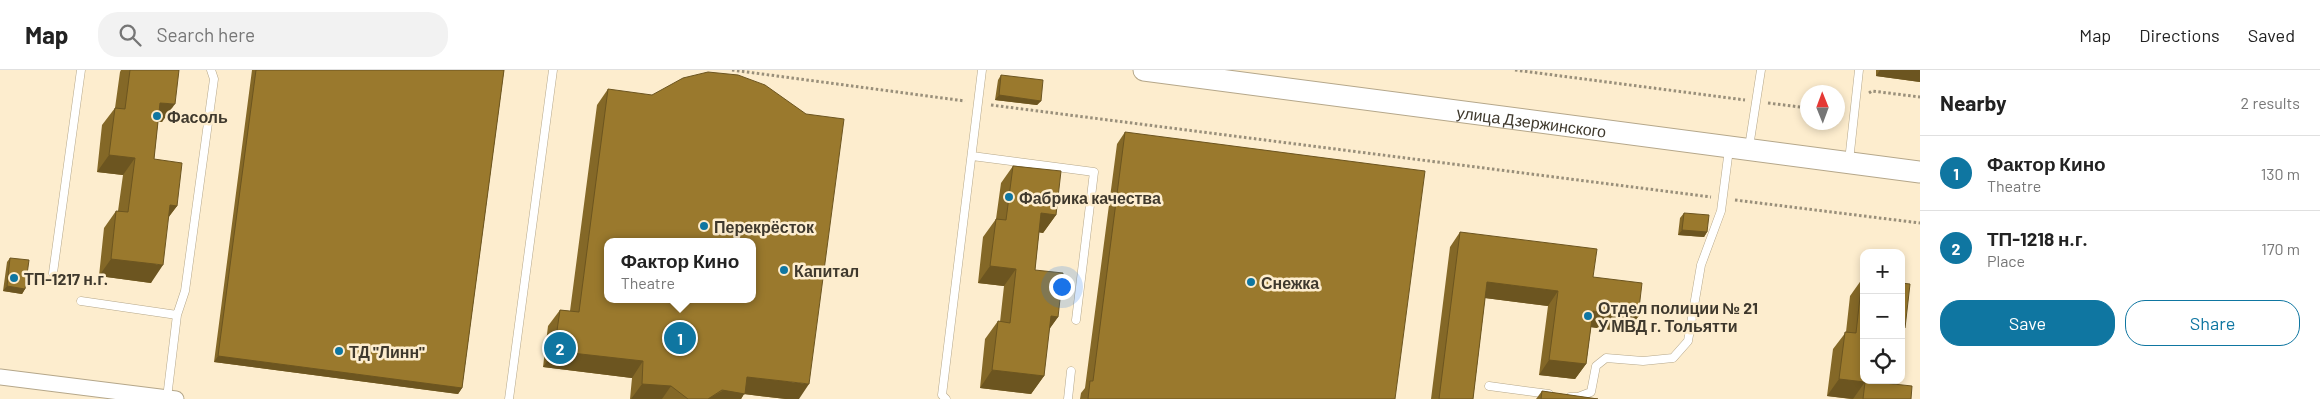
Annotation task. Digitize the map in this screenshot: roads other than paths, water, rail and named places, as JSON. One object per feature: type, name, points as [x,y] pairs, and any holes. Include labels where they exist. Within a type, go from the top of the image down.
[{"type":"main road","name":"улица Дзержинского","points":[[1144,70],[1920,172]]},
{"type":"street","points":[[0,376],[172,398]]},
{"type":"lane","points":[[53,273],[81,70]]},
{"type":"lane","points":[[172,398],[177,315],[185,291],[188,272],[214,79],[211,70]]},
{"type":"lane","points":[[509,399],[553,70]]},
{"type":"lane","points":[[946,399],[942,395],[982,70]]},
{"type":"lane","points":[[1489,386],[1578,398],[1591,392],[1596,366],[1606,358],[1643,360],[1673,358],[1688,341],[1701,265],[1721,211],[1723,198],[1756,101],[1761,70]]},
{"type":"lane","points":[[1849,163],[1859,70]]},
{"type":"lane","points":[[972,156],[1094,172],[1076,320]]},
{"type":"lane","points":[[81,301],[177,315]]},
{"type":"lane","points":[[1068,399],[1071,371]]},
{"type":"place","name":"Фасоль","points":[[157,116]]},
{"type":"place","name":"Фабрика качества","points":[[1009,197]]},
{"type":"place","name":"Перекрёсток","points":[[704,226]]},
{"type":"place","name":"Капитал","points":[[784,270]]},
{"type":"place","name":"ТП-1217 н.г.","points":[[14,278]]},
{"type":"place","name":"Снежка","points":[[1251,282]]},
{"type":"place","name":"Отдел полиции № 21 У МВД г. Тольятти","points":[[1588,316]]},
{"type":"place","name":"Фактор Кино","points":[[680,338]]},
{"type":"place","name":"ТП-1218 н.г.","points":[[560,348]]},
{"type":"place","name":"ТД \"Линн\"","points":[[339,351]]}]
